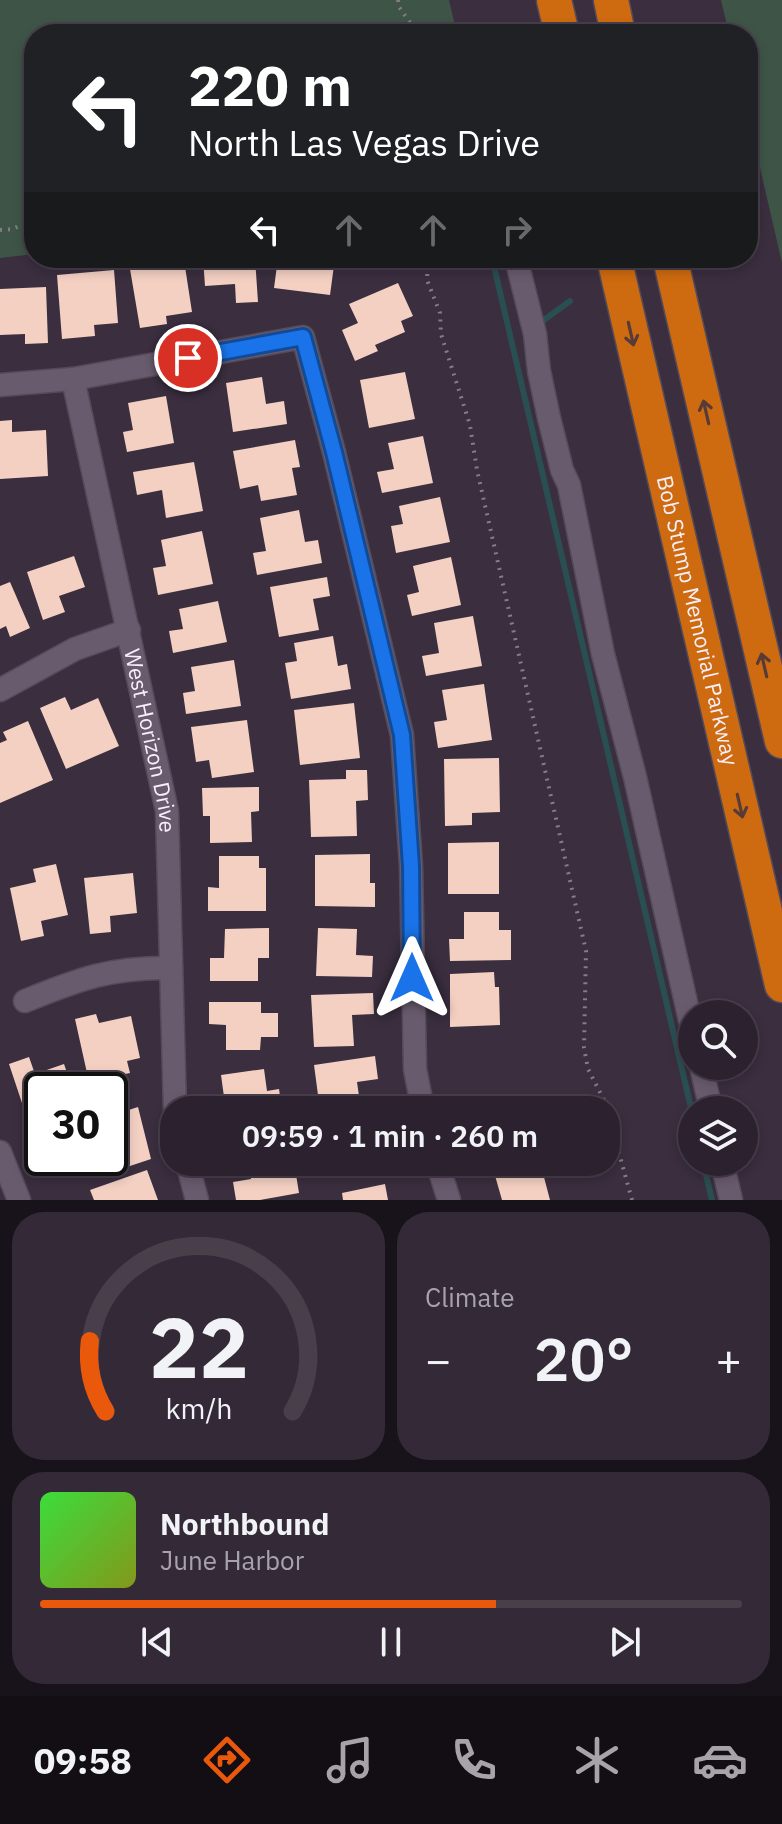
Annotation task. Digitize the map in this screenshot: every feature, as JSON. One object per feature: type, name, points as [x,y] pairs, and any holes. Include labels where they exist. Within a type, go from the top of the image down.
[{"type":"highway","points":[[554,0],[560,24]]},
{"type":"highway","points":[[611,0],[616,24]]},
{"type":"highway","name":"Bob Stump Memorial Parkway","points":[[616,268],[782,985]]},
{"type":"highway","points":[[672,268],[782,741]]},
{"type":"street","points":[[518,268],[535,334],[539,371],[557,451],[569,485],[603,654],[635,777],[685,1000]]},
{"type":"street","points":[[0,385],[73,379],[303,337],[402,735],[411,866],[415,1069],[420,1096]]},
{"type":"street","name":"West Horizon Drive","points":[[73,379],[167,811],[175,1096]]},
{"type":"street","points":[[0,690],[75,649],[129,630]]},
{"type":"street","points":[[25,1001],[79,979],[130,968],[171,968]]},
{"type":"street","points":[[0,1152],[19,1200]]},
{"type":"street","points":[[191,1176],[197,1200]]},
{"type":"street","points":[[441,1176],[449,1200]]},
{"type":"street","points":[[725,1176],[731,1200]]},
{"type":"path","points":[[398,0],[399,7],[411,24]]},
{"type":"path","points":[[0,230],[13,229],[24,223]]},
{"type":"path","points":[[428,268],[427,280],[440,313],[441,334],[470,425],[477,470],[586,951],[584,1048],[588,1069],[605,1102],[632,1200]]},
{"type":"green space","points":[[0,0],[449,0],[455,24],[24,24],[24,255],[0,258]]},
{"type":"green space","points":[[721,0],[782,0],[782,263],[758,159],[758,24],[727,24]]},
{"type":"building","points":[[185,268],[192,312],[166,316],[167,324],[140,328],[130,269]]},
{"type":"building","points":[[204,268],[256,268],[258,302],[236,303],[235,284],[205,286]]},
{"type":"building","points":[[277,268],[334,268],[330,295],[274,288]]},
{"type":"building","points":[[114,270],[118,323],[94,325],[95,336],[62,339],[57,275]]},
{"type":"building","points":[[398,283],[413,316],[401,321],[405,332],[375,345],[378,351],[355,361],[342,330],[358,323],[349,304]]},
{"type":"building","points":[[46,287],[48,343],[25,344],[25,334],[0,335],[0,289]]},
{"type":"building","points":[[405,372],[415,419],[369,428],[360,380]]},
{"type":"building","points":[[262,377],[266,404],[284,401],[287,424],[233,432],[226,383]]},
{"type":"building","points":[[166,396],[174,443],[127,452],[123,432],[133,430],[128,403]]},
{"type":"building","points":[[12,420],[12,432],[46,430],[48,476],[0,479],[0,421]]},
{"type":"building","points":[[423,436],[433,483],[382,493],[377,472],[394,469],[388,443]]},
{"type":"building","points":[[295,440],[300,467],[292,468],[297,495],[261,501],[258,485],[240,489],[233,451]]},
{"type":"building","points":[[194,462],[203,511],[166,518],[162,490],[137,495],[133,472]]},
{"type":"building","points":[[440,497],[450,542],[396,553],[391,526],[403,524],[399,506]]},
{"type":"building","points":[[299,510],[305,542],[318,540],[322,563],[257,575],[253,553],[266,551],[260,518]]},
{"type":"building","points":[[202,531],[213,584],[158,595],[153,568],[166,566],[161,540]]},
{"type":"building","points":[[74,556],[85,587],[59,596],[65,612],[43,620],[27,572]]},
{"type":"building","points":[[451,557],[461,605],[412,616],[407,595],[419,592],[413,566]]},
{"type":"building","points":[[327,577],[330,596],[313,599],[319,630],[279,637],[270,587]]},
{"type":"building","points":[[10,582],[30,628],[10,637],[6,626],[0,629],[0,586]]},
{"type":"building","points":[[218,601],[227,642],[173,653],[169,631],[183,629],[179,609]]},
{"type":"building","points":[[473,616],[482,666],[426,676],[422,656],[439,653],[434,623]]},
{"type":"building","points":[[333,636],[338,666],[347,664],[351,689],[291,699],[285,663],[297,661],[294,643]]},
{"type":"building","points":[[234,660],[241,706],[186,714],[183,693],[195,691],[191,667]]},
{"type":"building","points":[[484,684],[492,740],[438,748],[434,722],[447,720],[442,690]]},
{"type":"building","points":[[65,697],[71,710],[98,698],[119,746],[66,769],[40,708]]},
{"type":"building","points":[[354,703],[360,758],[300,765],[294,710]]},
{"type":"building","points":[[247,720],[254,772],[212,778],[209,760],[196,762],[191,727]]},
{"type":"building","points":[[28,721],[53,780],[0,803],[0,743],[7,740],[3,732]]},
{"type":"building","points":[[499,758],[500,812],[472,813],[472,825],[445,826],[444,759]]},
{"type":"building","points":[[346,770],[367,770],[368,800],[356,801],[357,836],[311,837],[309,780],[346,779]]},
{"type":"building","points":[[259,787],[259,811],[251,812],[252,842],[210,843],[210,816],[203,816],[202,788]]},
{"type":"building","points":[[499,842],[499,894],[448,894],[448,843]]},
{"type":"building","points":[[370,854],[370,883],[375,883],[375,907],[315,906],[315,855]]},
{"type":"building","points":[[219,856],[259,856],[259,868],[266,868],[266,911],[208,911],[208,887],[219,888]]},
{"type":"building","points":[[56,864],[68,915],[41,921],[44,936],[21,941],[10,888],[36,882],[33,869]]},
{"type":"building","points":[[133,873],[137,913],[110,916],[111,932],[90,934],[84,878]]},
{"type":"building","points":[[464,912],[499,912],[499,930],[511,930],[511,960],[450,961],[449,939],[464,939]]},
{"type":"building","points":[[269,928],[269,958],[258,958],[258,981],[210,981],[210,958],[224,958],[225,929]]},
{"type":"building","points":[[318,928],[357,929],[356,955],[373,956],[372,977],[316,976]]},
{"type":"building","points":[[494,972],[495,987],[499,987],[500,1025],[450,1027],[450,974]]},
{"type":"building","points":[[373,993],[374,1014],[352,1015],[354,1046],[314,1047],[311,995]]},
{"type":"building","points":[[209,1002],[261,1002],[261,1013],[278,1013],[278,1037],[261,1037],[260,1050],[226,1050],[226,1025],[209,1024]]},
{"type":"building","points":[[96,1014],[99,1023],[131,1016],[140,1058],[127,1061],[130,1073],[87,1072],[75,1019]]},
{"type":"building","points":[[375,1056],[378,1079],[357,1082],[359,1096],[318,1096],[314,1065]]},
{"type":"building","points":[[29,1057],[34,1072],[24,1072],[24,1109],[9,1064]]},
{"type":"building","points":[[64,1064],[67,1072],[41,1072]]},
{"type":"building","points":[[264,1069],[267,1091],[279,1089],[280,1096],[224,1096],[221,1075]]},
{"type":"building","points":[[138,1107],[151,1159],[128,1167],[128,1110]]},
{"type":"building","points":[[147,1170],[158,1200],[94,1200],[90,1190]]},
{"type":"building","points":[[250,1176],[296,1176],[299,1193],[260,1200],[236,1200],[233,1182],[251,1179]]},
{"type":"building","points":[[495,1176],[544,1176],[550,1200],[502,1200]]},
{"type":"building","points":[[385,1184],[388,1200],[343,1200],[342,1193]]},
{"type":"waterway","points":[[494,268],[688,1096]]},
{"type":"waterway","points":[[537,325],[570,301]]},
{"type":"waterway","points":[[706,1176],[712,1200]]},
{"type":"route","points":[[188,358],[303,337],[402,735],[411,866],[412,978]]}]
